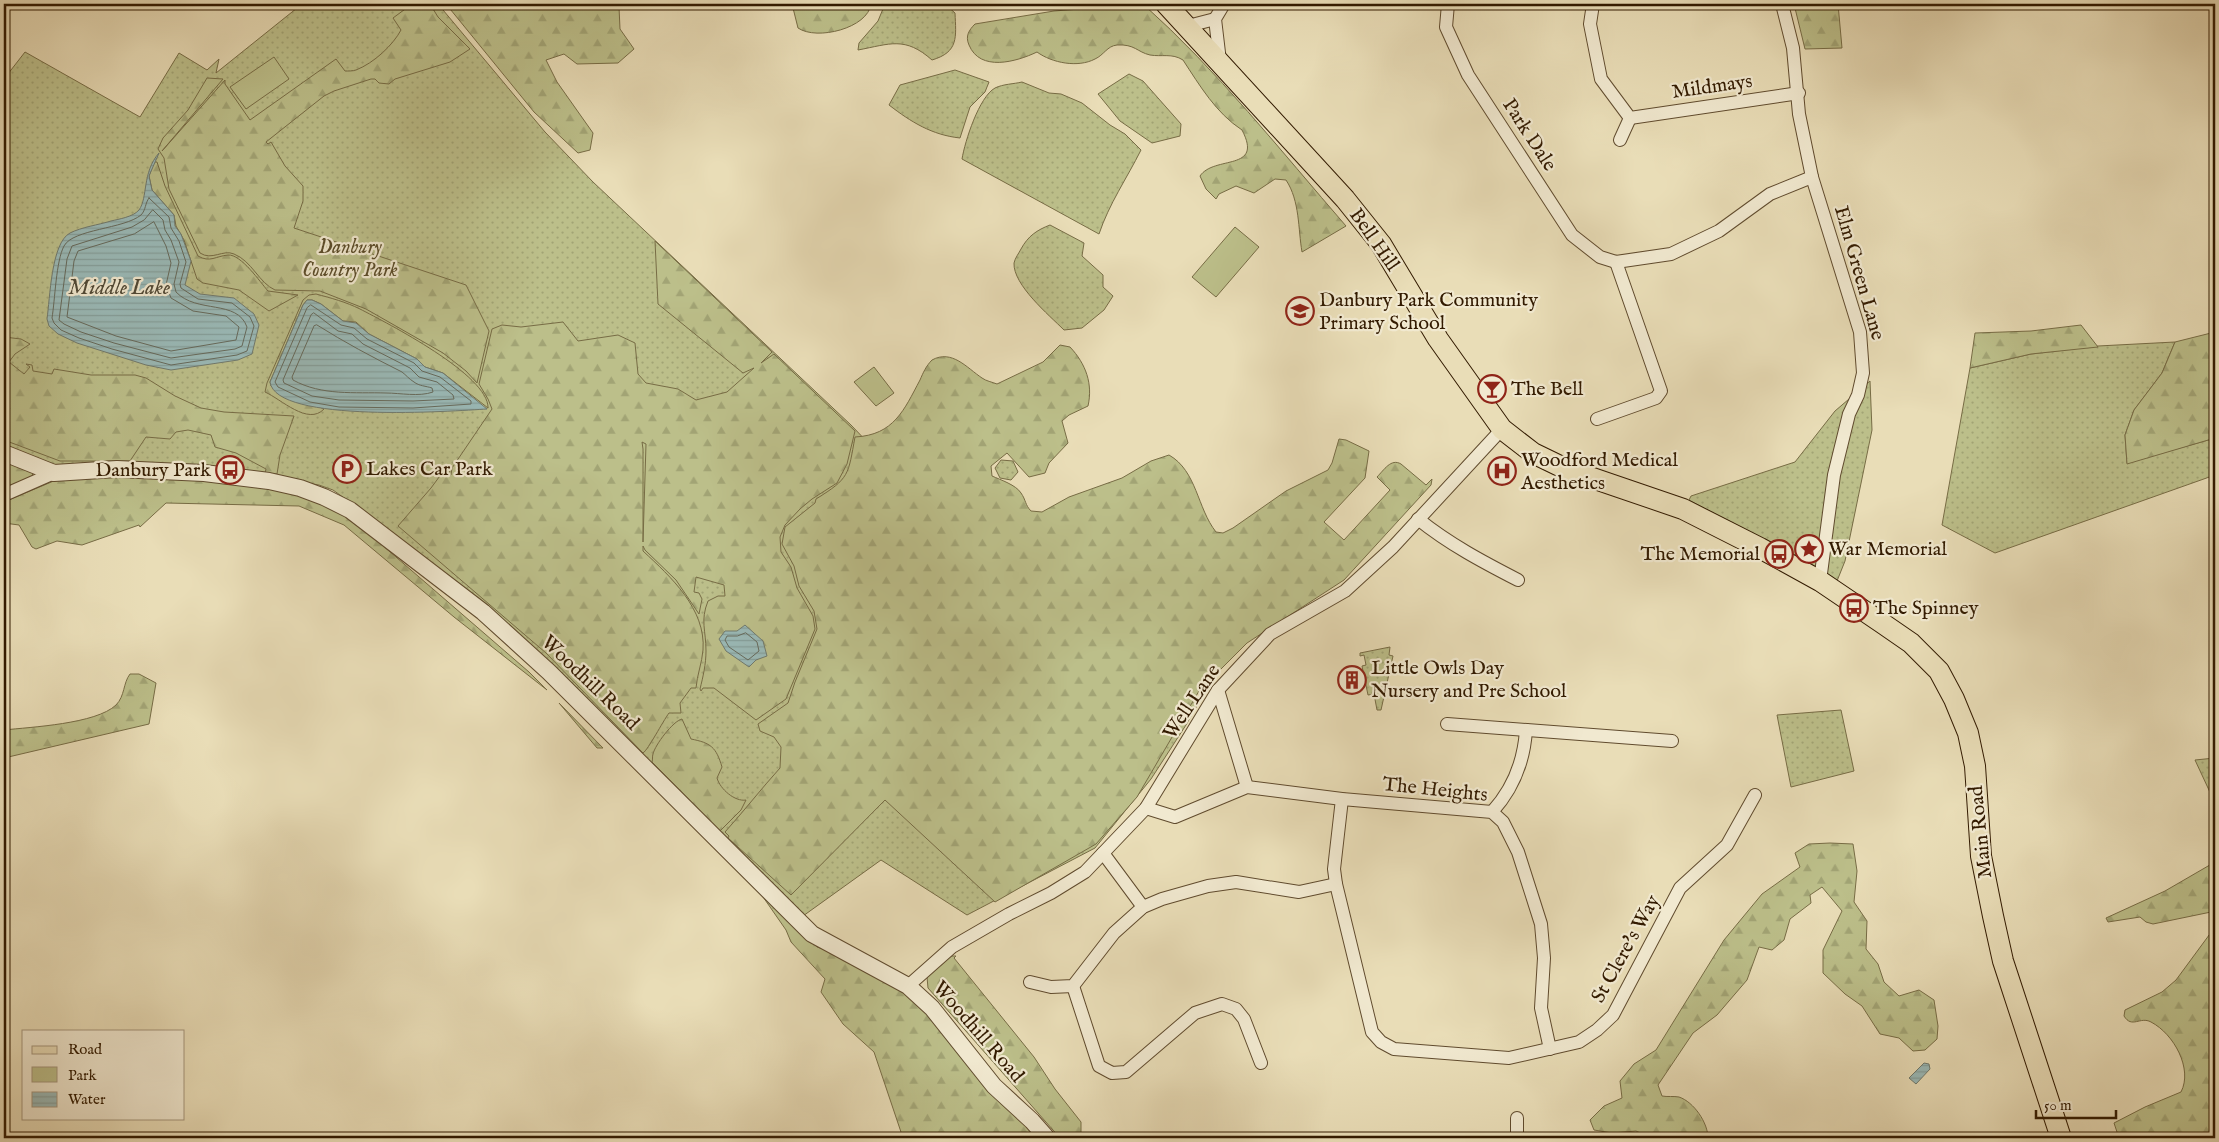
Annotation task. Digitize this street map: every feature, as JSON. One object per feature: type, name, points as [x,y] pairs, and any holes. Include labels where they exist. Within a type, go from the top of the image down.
[{"type":"main road","points":[[1166,4],[1188,26]]},
{"type":"main road","name":"Bell Hill","points":[[1188,26],[1345,200],[1380,244],[1438,339],[1502,429],[1533,453],[1566,469],[1683,509],[1760,548],[1820,582]]},
{"type":"main road","name":"Main Road","points":[[1820,582],[1911,643],[1940,671],[1954,699],[1968,733],[1975,766],[1981,856],[2003,961],[2061,1138]]},
{"type":"street","points":[[1220,61],[1215,19],[1224,4]]},
{"type":"street","name":"Park Dale","points":[[1448,4],[1446,27],[1468,75],[1572,235],[1600,257],[1616,262]]},
{"type":"street","points":[[1593,4],[1590,24],[1601,79],[1630,118],[1620,140]]},
{"type":"street","name":"Elm Green Lane","points":[[1782,4],[1793,48],[1799,93],[1799,114],[1812,177],[1860,332],[1864,373],[1858,395],[1846,423],[1834,475],[1820,582]]},
{"type":"street","points":[[1188,26],[1215,19]]},
{"type":"street","name":"Mildmays","points":[[1630,118],[1799,93]]},
{"type":"street","points":[[1597,419],[1656,398],[1661,391],[1616,262],[1671,254],[1719,230],[1770,194],[1812,177]]},
{"type":"street","name":"Well Lane","points":[[908,986],[952,947],[1009,914],[1051,893],[1085,872],[1146,808],[1218,690],[1270,634],[1345,592],[1393,547],[1502,429]]},
{"type":"street","name":"Woodhill Road","points":[[4,453],[54,473],[117,469],[204,473],[269,481],[308,491],[350,510],[483,612],[549,672],[812,934],[908,986],[932,1008],[994,1086],[1032,1121],[1047,1138]]},
{"type":"street","points":[[4,495],[54,473]]},
{"type":"street","points":[[1418,519],[1437,534],[1474,557],[1518,580]]},
{"type":"street","points":[[1218,690],[1247,787]]},
{"type":"street","points":[[1447,724],[1672,741]]},
{"type":"street","points":[[1492,812],[1509,789],[1521,764],[1526,730]]},
{"type":"street","name":"The Heights","points":[[1146,808],[1175,817],[1247,787],[1492,812],[1503,822],[1518,852],[1541,924],[1544,958],[1541,1008],[1550,1049]]},
{"type":"street","name":"St Clere's Way","points":[[1342,798],[1334,869],[1372,1032],[1381,1042],[1394,1048],[1509,1058],[1579,1042],[1597,1030],[1613,1015],[1680,888],[1727,845],[1755,795]]},
{"type":"street","points":[[1103,853],[1143,907]]},
{"type":"street","points":[[1073,986],[1114,933],[1143,907],[1162,899],[1208,886],[1236,882],[1299,892],[1336,884]]},
{"type":"street","points":[[1030,982],[1051,986],[1073,986]]},
{"type":"street","points":[[1073,986],[1099,1066],[1112,1073],[1126,1072],[1196,1013],[1222,1004],[1236,1009],[1244,1019],[1261,1063]]},
{"type":"street","points":[[1517,1118],[1517,1138]]},
{"type":"green space","name":"Danbury Country Park","points":[[302,4],[438,4],[545,132],[593,182],[851,425],[984,564],[1199,702],[1151,779],[1095,848],[967,915],[881,860],[803,916],[477,599],[396,535],[333,490],[319,485],[242,472],[54,468],[4,448],[4,79],[25,52],[140,117],[179,53],[207,70],[219,59],[216,73]]},
{"type":"green space","points":[[412,4],[430,4],[438,17],[470,49],[450,62],[395,79],[389,84],[379,83],[375,79],[371,79],[334,91],[324,96],[266,142],[268,144],[271,142],[285,166],[303,186],[303,201],[294,228],[466,285],[489,331],[477,383],[466,371],[443,353],[366,309],[320,291],[275,290],[269,287],[246,262],[234,254],[226,253],[209,256],[200,253],[169,189],[164,158],[158,149],[163,138],[188,110],[207,78],[223,79],[162,151],[225,80],[225,84],[250,120],[336,59],[345,71],[352,71],[363,67],[376,58],[398,36],[401,30],[393,18]]},
{"type":"green space","points":[[446,4],[617,4],[619,7],[620,29],[634,49],[618,63],[577,64],[564,54],[546,60],[557,82],[593,133],[590,150],[578,153],[534,112]]},
{"type":"green space","points":[[792,4],[871,4],[868,12],[852,26],[840,30],[817,33],[806,32],[798,28]]},
{"type":"green space","points":[[885,4],[945,4],[955,13],[956,29],[951,48],[941,57],[932,60],[914,47],[905,45],[888,44],[858,50],[859,43],[878,21]]},
{"type":"green space","points":[[1102,4],[1143,4],[1223,84],[1346,226],[1302,252],[1294,197],[1286,180],[1275,179],[1254,193],[1236,186],[1219,194],[1216,199],[1206,189],[1200,176],[1207,170],[1242,157],[1247,152],[1247,143],[1242,130],[1216,107],[1183,60],[1179,58],[1150,55],[1132,47],[1117,45],[1111,47],[1095,59],[1081,63],[1073,64],[1057,61],[1037,52],[1019,59],[990,62],[981,59],[974,53],[967,39],[968,33],[975,24],[1054,11],[1093,8]]},
{"type":"green space","points":[[1794,4],[1838,4],[1842,48],[1805,49]]},
{"type":"green space","points":[[274,57],[289,79],[246,109],[230,87]]},
{"type":"green space","points":[[955,70],[989,82],[985,92],[970,107],[960,138],[940,134],[922,127],[889,105],[900,85]]},
{"type":"green space","points":[[1129,74],[1143,81],[1181,124],[1180,136],[1152,143],[1120,121],[1098,94]]},
{"type":"green space","points":[[1022,82],[1049,93],[1061,94],[1082,103],[1125,134],[1141,150],[1113,202],[1099,234],[962,159],[978,110],[989,93],[998,87]]},
{"type":"green space","points":[[154,162],[157,162],[165,186],[198,256],[210,259],[228,255],[233,256],[239,259],[255,275],[268,291],[298,295],[269,311],[239,290],[203,283],[197,279],[184,240],[176,226],[174,215],[152,190],[149,176]]},
{"type":"green space","points":[[1050,225],[1084,243],[1082,256],[1103,275],[1103,287],[1113,296],[1104,310],[1082,328],[1064,330],[1025,290],[1015,272],[1014,263],[1027,240],[1037,231]]},
{"type":"green space","points":[[1235,227],[1259,247],[1216,297],[1192,277]]},
{"type":"green space","points":[[655,241],[772,352],[761,363],[774,354],[855,431],[847,464],[837,483],[800,509],[785,525],[780,537],[781,552],[791,567],[797,588],[813,616],[815,629],[786,699],[756,720],[714,688],[703,688],[701,691],[700,689],[706,656],[704,614],[708,601],[718,596],[725,596],[724,585],[696,577],[694,592],[699,593],[702,599],[699,614],[676,580],[643,546],[643,551],[675,583],[693,608],[699,621],[703,650],[696,688],[691,688],[680,703],[681,713],[669,713],[643,753],[546,653],[398,526],[448,465],[451,466],[449,475],[451,475],[452,468],[492,409],[479,384],[492,329],[502,325],[521,327],[563,322],[578,341],[618,335],[635,343],[638,374],[646,383],[678,389],[696,400],[727,392],[754,368],[743,373],[658,304]],"holes":[[[642,442],[646,444],[643,542]]]},
{"type":"green space","points":[[316,294],[360,309],[434,351],[472,381],[484,395],[488,408],[443,373],[425,367],[417,359],[369,334],[356,322],[343,321],[321,304],[312,300],[307,300],[303,305],[270,382],[271,386],[324,409],[318,413],[303,413],[265,392],[267,383],[303,300],[309,295]]},
{"type":"green space","points":[[2081,325],[2098,347],[2031,354],[1970,368],[1975,333],[2031,331]]},
{"type":"green space","points":[[2215,332],[2215,438],[2127,464],[2125,435],[2134,410],[2162,373],[2175,342]]},
{"type":"green space","points":[[4,337],[21,339],[30,344],[15,354],[9,362],[24,374],[30,367],[26,364],[32,365],[33,371],[52,374],[54,369],[91,375],[135,375],[146,378],[175,396],[201,408],[224,412],[294,416],[280,455],[277,474],[265,473],[266,469],[236,453],[215,447],[211,435],[188,430],[176,432],[170,439],[146,437],[130,461],[60,461],[4,440]]},
{"type":"green space","points":[[2175,342],[2162,373],[2134,410],[2125,435],[2127,463],[2215,438],[2215,475],[1995,553],[1942,525],[1970,368],[2031,354],[2098,346]]},
{"type":"green space","points":[[1060,345],[1070,347],[1080,360],[1087,375],[1090,390],[1088,406],[1069,415],[1062,421],[1068,443],[1049,463],[1045,473],[1029,477],[1007,453],[991,466],[992,476],[1019,490],[1031,511],[1042,512],[1069,497],[1122,478],[1151,461],[1169,455],[1185,470],[1216,532],[1223,533],[1286,491],[1328,470],[1339,439],[1346,440],[1369,451],[1365,478],[1324,522],[1344,540],[1390,490],[1377,477],[1391,464],[1401,464],[1426,485],[1432,479],[1431,485],[1344,580],[1247,643],[1199,691],[1137,797],[1096,844],[995,902],[885,800],[791,895],[728,838],[729,836],[725,832],[780,768],[781,747],[774,737],[760,731],[758,724],[788,703],[817,629],[814,611],[799,586],[794,566],[782,544],[785,527],[815,503],[816,499],[835,486],[846,474],[851,460],[855,437],[879,431],[896,419],[903,411],[932,360],[939,357],[953,358],[984,379],[997,384],[1043,362]]},
{"type":"green space","points":[[874,367],[894,393],[876,406],[854,382]]},
{"type":"green space","points":[[1870,381],[1872,430],[1845,561],[1837,581],[1689,500],[1691,496],[1795,462],[1835,411]]},
{"type":"green space","points":[[4,457],[34,471],[31,478],[4,492]]},
{"type":"green space","points":[[1001,460],[1013,461],[1018,472],[1011,480],[1000,478],[995,468]]},
{"type":"green space","points":[[126,474],[254,486],[330,500],[529,672],[547,690],[454,617],[344,525],[299,506],[166,503],[140,527],[139,525],[82,545],[57,541],[36,549],[32,547],[19,525],[4,523],[4,502],[56,480]]},
{"type":"green space","points":[[1390,647],[1389,655],[1393,656],[1381,710],[1377,710],[1374,694],[1368,695],[1362,666],[1366,665],[1364,655],[1360,656],[1360,653]]},
{"type":"green space","points":[[130,674],[139,674],[156,683],[149,724],[4,758],[4,730],[63,724],[107,711],[119,701]]},
{"type":"green space","points":[[559,703],[603,748],[597,748]]},
{"type":"green space","points":[[1841,710],[1854,771],[1791,787],[1777,715]]},
{"type":"green space","points":[[682,719],[691,739],[708,744],[715,750],[722,767],[717,778],[721,786],[733,797],[746,800],[741,810],[720,831],[652,762],[654,750],[661,739],[674,724]]},
{"type":"green space","points":[[2215,758],[2215,803],[2195,760]]},
{"type":"green space","points":[[1809,844],[1853,844],[1857,871],[1854,902],[1867,921],[1866,949],[1878,964],[1884,982],[1899,996],[1919,990],[1934,1000],[1938,1026],[1937,1039],[1925,1050],[1913,1051],[1899,1038],[1880,1034],[1862,1006],[1845,994],[1823,973],[1823,950],[1842,911],[1822,887],[1810,895],[1811,903],[1790,919],[1784,940],[1772,950],[1759,947],[1747,980],[1717,1015],[1693,1033],[1658,1085],[1662,1096],[1679,1097],[1695,1108],[1706,1126],[1708,1138],[1651,1138],[1636,1131],[1612,1133],[1594,1130],[1590,1120],[1604,1106],[1622,1098],[1620,1081],[1634,1064],[1656,1050],[1724,940],[1762,894],[1800,867],[1795,853]]},
{"type":"green space","points":[[736,858],[817,947],[839,954],[899,988],[926,1010],[1037,1138],[903,1138],[874,1052],[843,1024],[821,992],[825,979],[791,942],[786,930]]},
{"type":"green space","points":[[2215,862],[2215,913],[2211,912],[2153,924],[2146,922],[2140,917],[2108,922],[2106,918],[2165,891]]},
{"type":"green space","points":[[2215,927],[2215,1138],[2119,1138],[2114,1123],[2145,1107],[2181,1092],[2185,1073],[2179,1053],[2167,1035],[2151,1022],[2143,1020],[2130,1022],[2124,1016],[2125,1010],[2162,992],[2176,980]]},
{"type":"green space","points":[[951,956],[956,956],[954,958],[1034,1057],[1055,1089],[1081,1122],[1081,1134],[1075,1138],[1060,1138],[928,988],[927,977]]},
{"type":"water","name":"Middle Lake","points":[[159,153],[149,176],[152,190],[174,215],[175,226],[181,234],[191,261],[185,285],[200,294],[234,298],[254,314],[259,325],[252,354],[238,360],[171,370],[146,365],[77,343],[58,334],[49,326],[47,319],[52,272],[59,248],[64,239],[75,231],[126,217],[139,210],[144,199],[150,168]]},
{"type":"water","points":[[307,300],[321,304],[343,321],[356,323],[369,334],[417,359],[425,367],[443,373],[487,409],[440,412],[333,410],[302,404],[280,395],[270,382],[303,305]]},
{"type":"water","points":[[745,625],[763,641],[767,656],[756,660],[749,667],[726,651],[719,639],[725,631],[737,631]]},
{"type":"water","points":[[1924,1063],[1929,1064],[1930,1069],[1916,1084],[1909,1078]]},
{"type":"place","name":"Danbury Park Community Primary School","points":[[1300,311]]},
{"type":"place","name":"The Bell","points":[[1492,389]]},
{"type":"place","name":"Lakes Car Park","points":[[347,469]]},
{"type":"place","name":"Danbury Park","points":[[230,470]]},
{"type":"place","name":"Woodford Medical Aesthetics","points":[[1502,471]]},
{"type":"place","name":"War Memorial","points":[[1809,549]]},
{"type":"place","name":"The Memorial","points":[[1779,554]]},
{"type":"place","name":"The Spinney","points":[[1854,608]]},
{"type":"place","name":"Little Owls Day Nursery and Pre School","points":[[1352,680]]}]
